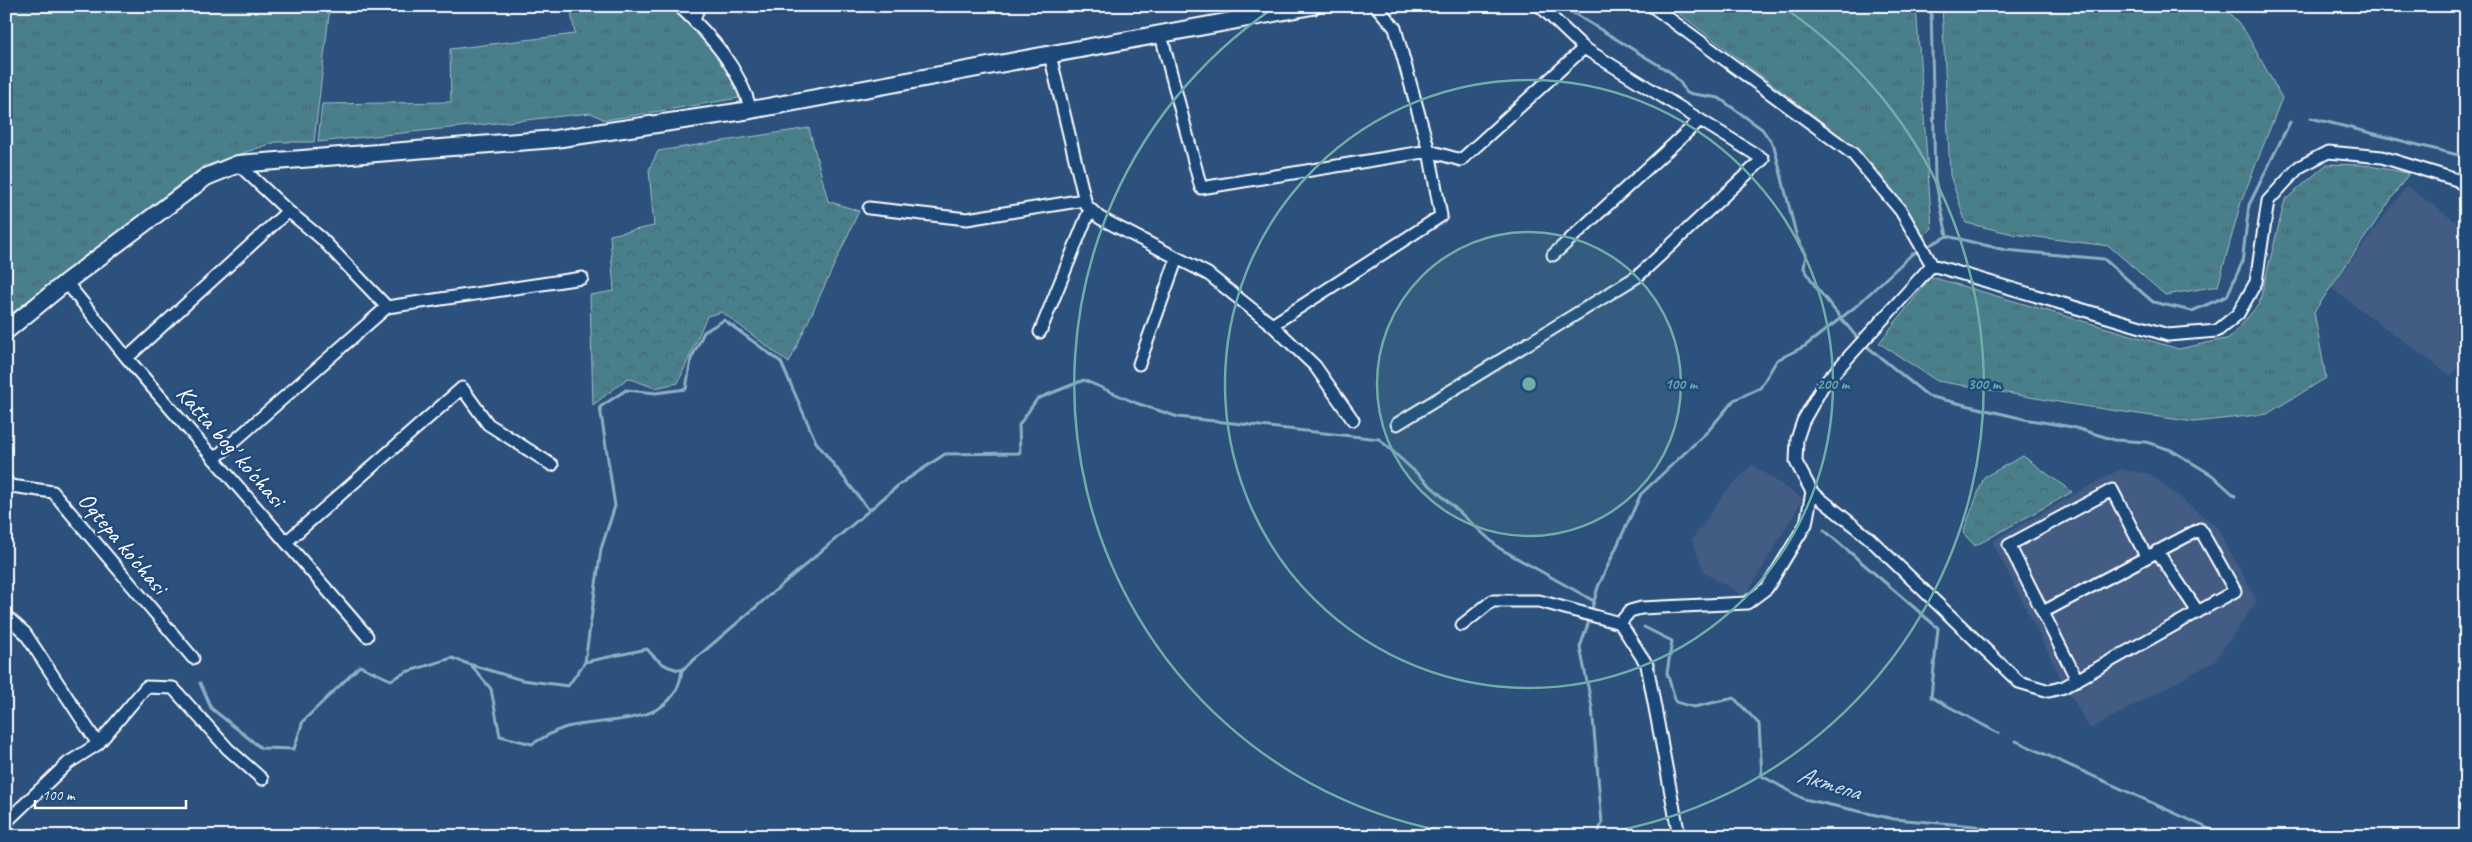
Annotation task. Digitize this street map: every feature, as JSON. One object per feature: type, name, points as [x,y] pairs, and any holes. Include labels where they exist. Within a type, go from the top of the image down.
[{"type":"main road","points":[[9,323],[206,177],[238,164],[555,139],[751,110],[1312,6]]},
{"type":"street","points":[[679,6],[717,43],[745,88],[751,110]]},
{"type":"street","points":[[694,20],[699,6]]},
{"type":"street","points":[[1272,325],[1441,216],[1429,151],[1394,28],[1376,6]]},
{"type":"street","points":[[1397,424],[1638,276],[1764,159],[1584,48],[1540,6]]},
{"type":"street","points":[[1652,6],[1853,154],[1901,211],[1932,265],[2168,335],[2217,331],[2238,314],[2256,282],[2268,201],[2299,167],[2328,152],[2382,157],[2457,180],[2466,187]]},
{"type":"street","points":[[1161,35],[1201,188],[1429,151],[1461,160],[1584,48]]},
{"type":"street","points":[[1050,55],[1087,204],[1100,218],[1208,274],[1272,325],[1315,366],[1353,420]]},
{"type":"street","points":[[1553,255],[1700,120]]},
{"type":"street","points":[[238,164],[288,212],[321,238],[388,307]]},
{"type":"street","points":[[869,208],[967,219],[1087,204]]},
{"type":"street","points":[[1040,332],[1087,204]]},
{"type":"street","points":[[127,358],[288,212]]},
{"type":"street","points":[[1139,364],[1177,258]]},
{"type":"street","points":[[1932,265],[1824,384],[1803,421],[1797,439],[1796,462],[1812,492],[1868,538],[2018,682],[2049,691],[2064,687],[2235,591],[2200,529],[2043,612]]},
{"type":"street","points":[[214,458],[388,307],[582,278]]},
{"type":"street","name":"Katta bog' ko'chasi","points":[[66,282],[127,358],[367,636]]},
{"type":"street","points":[[286,542],[462,388],[488,424],[552,465]]},
{"type":"street","name":"Oqtepa ko'chasi","points":[[6,481],[11,486],[53,492],[193,658]]},
{"type":"street","points":[[2077,680],[2009,545],[2112,490],[2146,556]]},
{"type":"street","points":[[1620,623],[1630,611],[1641,608],[1747,603],[1767,588],[1806,524],[1812,492]]},
{"type":"street","points":[[2157,551],[2198,612]]},
{"type":"street","points":[[1462,625],[1492,601],[1539,601],[1620,623],[1647,665],[1679,836]]},
{"type":"street","points":[[6,616],[25,633],[98,744]]},
{"type":"street","points":[[6,822],[68,763],[98,744],[146,687],[173,688],[228,750],[262,779]]},
{"type":"shaded area","points":[[2407,186],[2466,229],[2466,356],[2451,376],[2331,288]]},
{"type":"shaded area","points":[[1752,465],[1803,499],[1745,597],[1704,572],[1692,540],[1726,491]]},
{"type":"shaded area","points":[[2120,469],[2150,474],[2216,526],[2257,601],[2214,662],[2090,729],[2063,682],[1992,541]]},
{"type":"green space","points":[[6,6],[330,6],[314,142],[276,142],[202,167],[12,313],[6,306]]},
{"type":"green space","points":[[570,6],[672,6],[721,59],[735,84],[739,98],[605,120],[591,113],[318,142],[322,104],[451,102],[450,49],[575,34]]},
{"type":"green space","points":[[1669,6],[1916,6],[1932,228],[1924,236],[1877,170],[1842,137]]},
{"type":"green space","points":[[1942,6],[2224,6],[2246,33],[2282,98],[2241,202],[2218,286],[2165,295],[2109,246],[2013,234],[1966,223],[1950,175]]},
{"type":"green space","points":[[809,128],[828,201],[859,211],[789,363],[722,312],[707,316],[678,383],[655,388],[628,378],[593,405],[590,295],[614,291],[610,235],[654,226],[649,170],[658,151]]},
{"type":"green space","points":[[2327,164],[2363,165],[2409,173],[2314,312],[2326,378],[2267,414],[2194,422],[2076,405],[1937,381],[1879,343],[1931,277],[2179,349],[2230,338],[2259,304],[2285,200]]},
{"type":"green space","points":[[2023,456],[2072,492],[1975,546],[1963,533],[1984,477]]},
{"type":"waterway","points":[[1562,6],[1670,72],[1687,93],[1719,98],[1762,129],[1774,146],[1797,238],[1806,254],[1804,268],[1815,286],[1859,340],[1928,396],[2024,419],[2072,427],[2115,440],[2146,442],[2171,450],[2212,475],[2235,496]]},
{"type":"waterway","points":[[1931,6],[1935,179],[1947,236],[2005,250],[2104,259],[2153,302],[2192,311],[2227,296],[2242,263],[2249,205],[2290,122]]},
{"type":"waterway","points":[[2311,118],[2466,157]]},
{"type":"waterway","points":[[1926,247],[1947,236]]},
{"type":"waterway","points":[[1591,612],[1598,587],[1641,494],[1708,431],[1734,400],[1760,388],[1777,360],[1805,346],[1855,307],[1911,255],[1921,250]]},
{"type":"waterway","points":[[472,665],[522,680],[568,686],[585,662],[601,549],[615,506],[600,407],[626,390],[656,393],[686,389],[691,359],[704,332],[724,320],[781,362],[816,442],[869,510]]},
{"type":"waterway","points":[[200,683],[211,708],[261,748],[294,749],[303,721],[360,666],[391,680],[406,672],[452,658],[471,665],[491,689],[500,736],[532,744],[567,727],[620,720],[654,711],[667,702],[677,689],[682,670],[900,484],[945,454],[1020,453],[1019,425],[1037,399],[1084,380],[1136,403],[1178,417],[1379,439],[1499,548],[1594,601]]},
{"type":"waterway","points":[[1824,530],[1938,628],[1931,697],[1998,733]]},
{"type":"waterway","points":[[1590,618],[1580,647],[1592,707],[1602,823],[1597,836]]},
{"type":"waterway","name":"Актепа","points":[[1644,627],[1672,641],[1667,673],[1676,702],[1694,707],[1734,698],[1759,724],[1762,776],[1804,799],[1894,819],[1975,826],[2008,836]]},
{"type":"waterway","points":[[585,662],[647,649],[663,664],[682,670]]},
{"type":"waterway","points":[[2016,741],[2225,836]]}]
